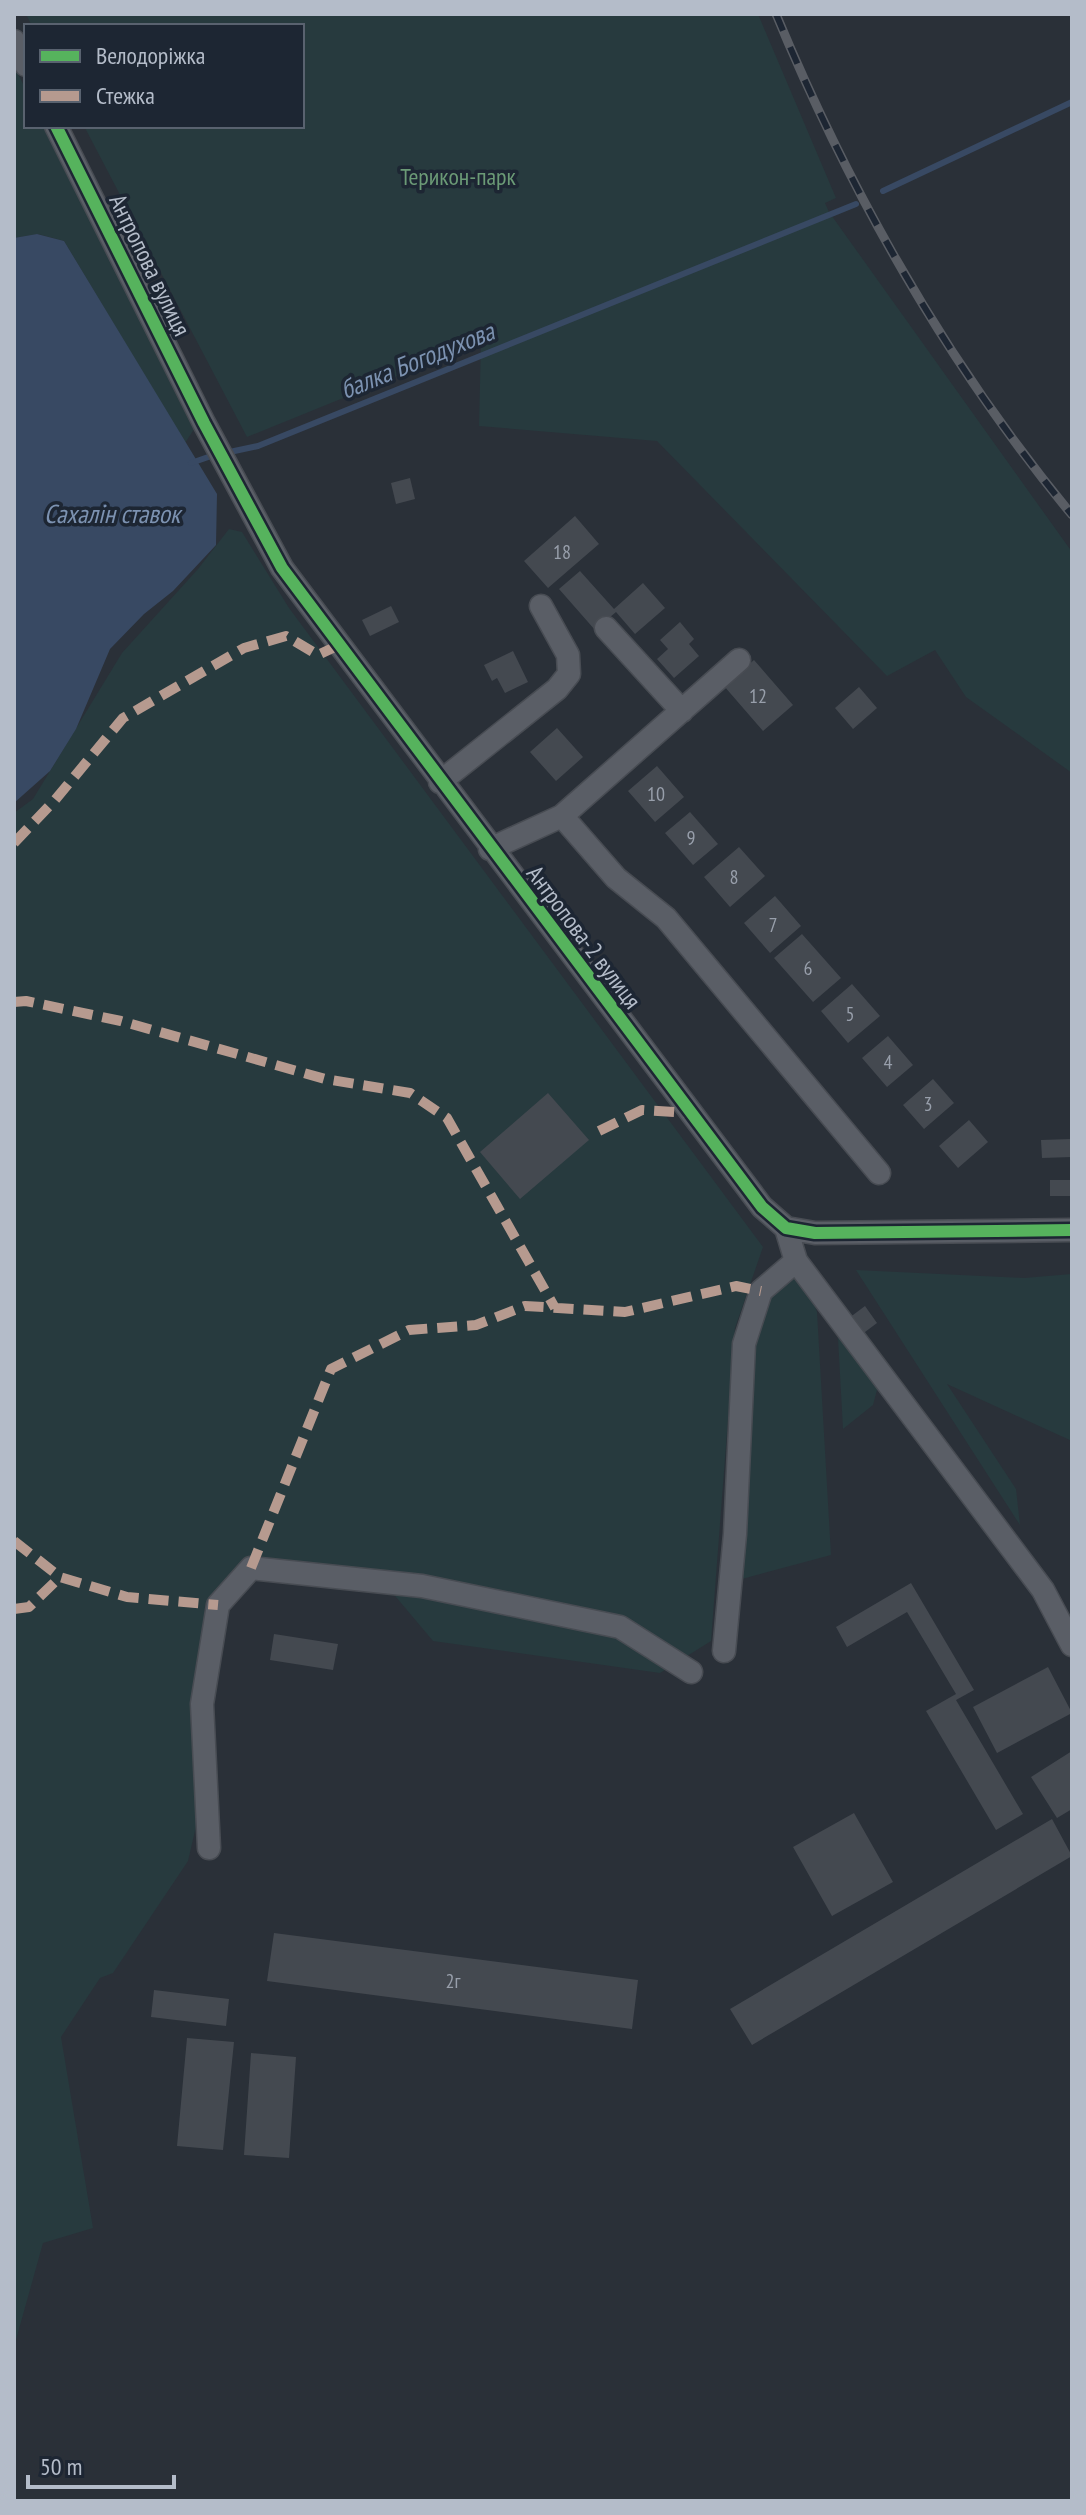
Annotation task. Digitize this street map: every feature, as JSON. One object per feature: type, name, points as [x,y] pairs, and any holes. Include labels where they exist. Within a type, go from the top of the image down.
[{"type":"street","points":[[14,41],[24,61]]},
{"type":"street","name":"Антропова вулиця","points":[[57,128],[204,423]]},
{"type":"street","name":"Антропова-2 вулиця","points":[[204,423],[282,568],[490,849],[762,1207],[786,1228]]},
{"type":"street","points":[[440,782],[557,689],[569,674],[568,655],[541,606]]},
{"type":"street","points":[[606,628],[682,711]]},
{"type":"street","points":[[490,849],[562,816],[739,660]]},
{"type":"street","points":[[562,816],[616,878],[666,918],[879,1173]]},
{"type":"street","points":[[1072,1230],[815,1233],[786,1228],[796,1261],[1043,1590],[1072,1645]]},
{"type":"street","points":[[724,1651],[735,1534],[744,1344],[761,1291],[796,1261]]},
{"type":"street","points":[[209,1848],[202,1704],[218,1605],[251,1568],[422,1586],[620,1627],[691,1672]]},
{"type":"green space","name":"Терикон-парк","points":[[26,14],[758,14],[836,198],[825,203],[829,212],[1072,552],[1072,773],[966,697],[935,650],[887,676],[657,441],[479,426],[481,342],[247,437],[85,128],[304,128],[304,24],[31,24]]},
{"type":"green space","points":[[14,66],[24,86],[24,128],[45,128],[196,426],[185,443],[64,241],[38,234],[14,238]]},
{"type":"green space","points":[[229,529],[242,532],[289,608],[763,1247],[735,1328],[711,1641],[660,1673],[433,1641],[375,1572],[247,1560],[205,1606],[196,1766],[203,1796],[188,1861],[113,1973],[100,1978],[61,2037],[93,2228],[43,2243],[14,2347],[14,813],[33,799],[122,653],[198,569]]},
{"type":"green space","points":[[856,1270],[1024,1278],[1072,1274],[1072,1441],[947,1384],[1016,1489],[1020,1525]]},
{"type":"green space","points":[[793,1273],[812,1298],[817,1312],[831,1555],[742,1579],[747,1344],[775,1287]]},
{"type":"green space","points":[[842,1336],[878,1386],[873,1405],[843,1429],[838,1338]]},
{"type":"water","name":"Сахалін ставок","points":[[37,234],[64,241],[217,494],[216,545],[173,591],[144,614],[110,649],[76,729],[50,771],[14,803],[14,238]]},
{"type":"building","points":[[410,478],[415,499],[396,504],[391,483]]},
{"type":"building","points":[[575,516],[599,544],[548,588],[524,561]]},
{"type":"building","points":[[580,571],[614,609],[643,583],[665,608],[635,634],[616,612],[595,630],[559,589]]},
{"type":"building","points":[[391,606],[399,622],[370,636],[362,620]]},
{"type":"building","points":[[680,622],[694,639],[689,644],[699,656],[674,678],[657,659],[668,649],[660,640]]},
{"type":"building","points":[[513,651],[528,682],[505,693],[497,678],[492,681],[484,665]]},
{"type":"building","points":[[754,660],[793,705],[763,731],[724,686]]},
{"type":"building","points":[[859,687],[877,708],[853,729],[835,708]]},
{"type":"building","points":[[557,728],[583,757],[556,781],[530,752]]},
{"type":"building","points":[[657,766],[684,797],[655,822],[628,791]]},
{"type":"building","points":[[690,812],[718,844],[693,865],[665,833]]},
{"type":"building","points":[[739,847],[765,876],[730,907],[704,877]]},
{"type":"building","points":[[775,896],[801,926],[770,953],[744,923]]},
{"type":"building","points":[[802,934],[841,978],[813,1002],[774,958]]},
{"type":"building","points":[[852,984],[880,1016],[848,1043],[821,1011]]},
{"type":"building","points":[[888,1036],[913,1065],[887,1087],[862,1058]]},
{"type":"building","points":[[933,1079],[954,1103],[924,1129],[903,1105]]},
{"type":"building","points":[[548,1093],[589,1140],[520,1199],[480,1152]]},
{"type":"building","points":[[969,1120],[988,1142],[958,1168],[939,1146]]},
{"type":"building","points":[[1072,1139],[1072,1157],[1042,1158],[1041,1140]]},
{"type":"building","points":[[1050,1180],[1070,1180],[1070,1196],[1050,1196]]},
{"type":"building","points":[[865,1306],[877,1323],[861,1335],[849,1318]]},
{"type":"building","points":[[911,1583],[974,1690],[956,1700],[1023,1814],[996,1830],[926,1711],[956,1694],[907,1612],[847,1647],[836,1627]]},
{"type":"building","points":[[274,1634],[338,1644],[333,1670],[270,1660]]},
{"type":"building","points":[[1048,1667],[1072,1713],[997,1753],[973,1707]]},
{"type":"building","points":[[1072,1751],[1072,1809],[1057,1818],[1031,1777]]},
{"type":"building","points":[[854,1813],[893,1882],[832,1916],[793,1847]]},
{"type":"building","points":[[1052,1819],[1072,1856],[752,2045],[730,2009]]},
{"type":"building","points":[[274,1933],[638,1980],[632,2029],[267,1981]]},
{"type":"building","points":[[154,1990],[229,1999],[226,2026],[151,2017]]},
{"type":"building","points":[[187,2038],[234,2042],[223,2150],[177,2146]]},
{"type":"building","points":[[251,2053],[296,2057],[289,2158],[244,2155]]},
{"type":"waterway","name":"балка Богодухова","points":[[883,191],[1072,102]]},
{"type":"waterway","name":"балка Богодухова","points":[[225,453],[258,446],[856,204]]},
{"type":"waterway","name":"балка Богодухова","points":[[191,463],[214,455]]},
{"type":"railway","points":[[776,14],[836,147],[906,276],[984,399],[1072,515]]},
{"type":"marked path","points":[[14,843],[55,800],[123,718],[244,648],[286,636],[318,655],[337,646]]},
{"type":"marked path","points":[[14,1002],[26,1001],[121,1021],[325,1079],[410,1093],[447,1118],[555,1308]]},
{"type":"marked path","points":[[599,1131],[642,1110],[690,1113]]},
{"type":"marked path","points":[[251,1568],[331,1369],[409,1330],[476,1325],[525,1306],[625,1312],[736,1286],[761,1291]]},
{"type":"marked path","points":[[14,1541],[60,1577],[127,1597],[218,1605]]},
{"type":"marked path","points":[[14,1609],[29,1607],[60,1577]]},
{"type":"cycle path","points":[[57,128],[204,423],[282,568],[762,1207],[786,1228],[815,1233],[1072,1230]]}]
